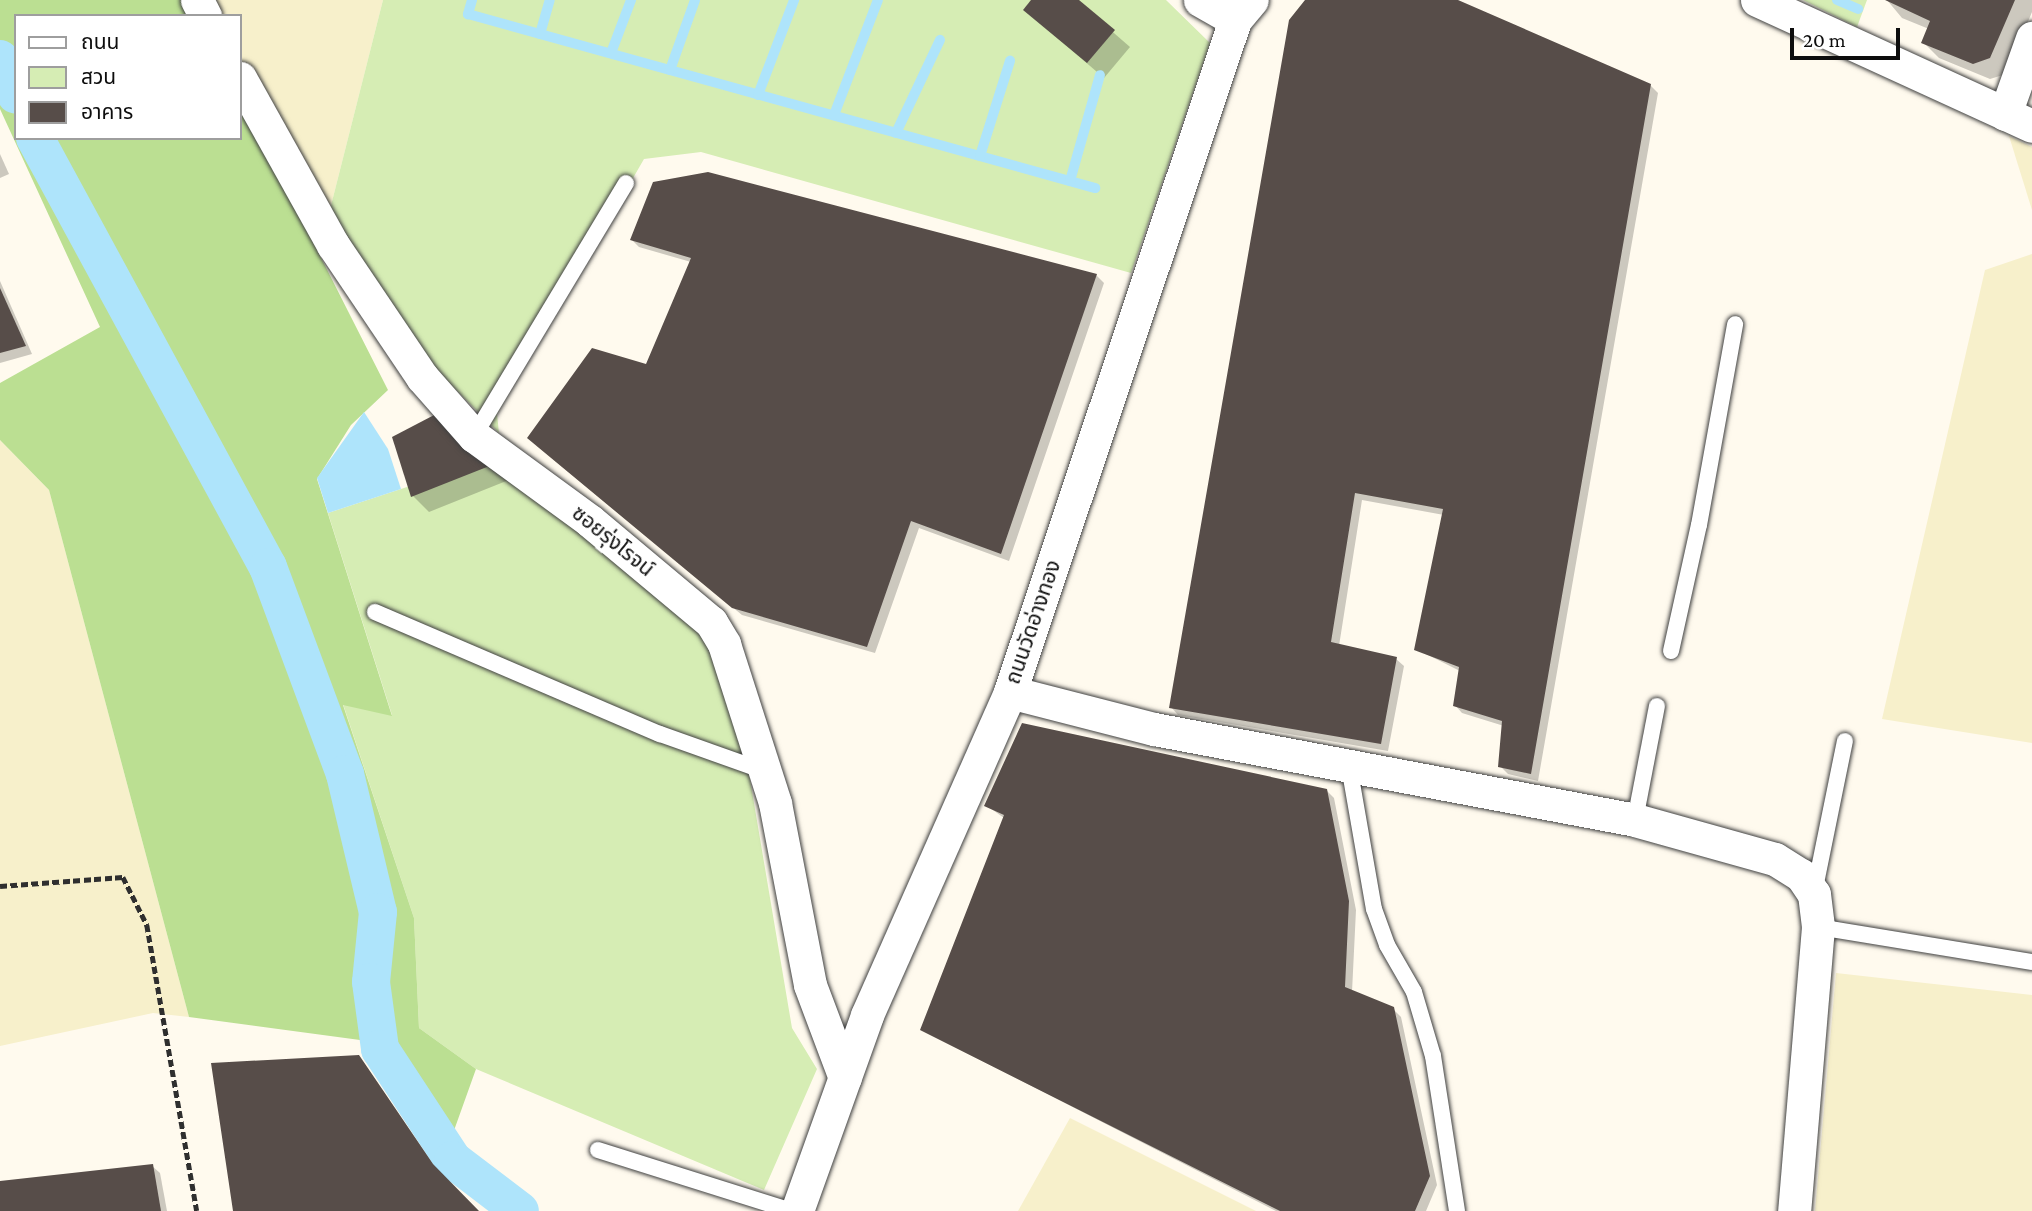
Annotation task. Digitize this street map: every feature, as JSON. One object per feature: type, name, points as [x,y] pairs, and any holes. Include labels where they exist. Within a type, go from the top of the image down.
[{"type":"street","points":[[1200,0],[1244,10]]},
{"type":"street","points":[[1757,0],[2019,120],[2032,38]]},
{"type":"street","name":"ถนนวัดอ่างทอง","points":[[797,1211],[867,1014],[1010,692],[1244,10]]},
{"type":"street","name":"ซอยรุ่งโรจน์","points":[[242,82],[333,245],[422,377],[474,436],[590,521],[711,622],[724,644],[775,803],[810,985],[845,1078]]},
{"type":"street","points":[[1010,692],[1154,729],[1635,820],[1774,859],[1801,875],[1814,894],[1818,927],[1794,1211]]},
{"type":"lane","points":[[474,436],[626,183]]},
{"type":"lane","points":[[1671,651],[1699,525],[1735,324]]},
{"type":"lane","points":[[375,612],[660,734],[764,771]]},
{"type":"lane","points":[[1635,820],[1657,706]]},
{"type":"lane","points":[[1814,894],[1845,741]]},
{"type":"lane","points":[[1349,766],[1374,909],[1387,945],[1414,992],[1433,1056],[1457,1211]]},
{"type":"lane","points":[[1818,927],[2032,962]]},
{"type":"lane","points":[[598,1150],[792,1211]]},
{"type":"path","points":[[0,886],[123,877],[147,925],[197,1211]]},
{"type":"shaded area","points":[[190,0],[383,0],[319,253],[242,102],[242,14],[197,14]]},
{"type":"shaded area","points":[[2009,136],[2032,147],[2032,210]]},
{"type":"shaded area","points":[[2032,254],[2032,743],[1882,719],[1985,270]]},
{"type":"shaded area","points":[[0,440],[49,490],[189,1017],[153,1013],[0,1046]]},
{"type":"shaded area","points":[[1836,973],[2032,995],[2032,1211],[1815,1211]]},
{"type":"shaded area","points":[[1070,1118],[1256,1211],[1018,1211]]},
{"type":"green space","points":[[0,0],[190,0],[197,14],[14,14],[14,140],[0,109]]},
{"type":"green space","points":[[383,0],[1166,0],[1210,43],[1131,273],[701,152],[644,159],[497,414],[499,433],[319,253]]},
{"type":"green space","points":[[1803,0],[1867,0],[1857,27]]},
{"type":"green space","points":[[242,102],[388,390],[351,425],[317,479],[392,716],[343,705],[414,918],[419,1028],[476,1069],[447,1150],[360,1040],[189,1017],[49,490],[0,440],[0,383],[100,327],[14,140],[242,140]]},
{"type":"green space","points":[[486,461],[652,589],[706,639],[743,738],[792,1028],[817,1069],[764,1190],[476,1069],[419,1028],[414,918],[343,704],[392,715],[328,513]]},
{"type":"water","points":[[364,412],[388,449],[401,489],[328,513],[317,478]]},
{"type":"building","points":[[1031,0],[1079,0],[1115,30],[1087,63],[1023,10]]},
{"type":"building","points":[[1305,0],[1458,0],[1651,84],[1531,774],[1498,767],[1502,721],[1453,706],[1459,667],[1414,650],[1443,509],[1355,493],[1331,642],[1397,657],[1381,744],[1169,708],[1289,20]]},
{"type":"building","points":[[1885,0],[2015,0],[1990,58],[1973,64],[1921,43],[1930,21]]},
{"type":"building","points":[[708,172],[1097,274],[1001,554],[911,521],[867,647],[732,608],[527,438],[592,348],[646,364],[691,258],[630,240],[653,182]]},
{"type":"building","points":[[0,288],[26,346],[0,353]]},
{"type":"building","points":[[438,413],[497,463],[411,497],[392,437]]},
{"type":"building","points":[[1022,723],[1327,789],[1349,901],[1345,987],[1394,1007],[1430,1176],[1415,1211],[1280,1211],[920,1030],[1004,815],[984,806]]},
{"type":"building","points":[[359,1055],[433,1164],[479,1211],[233,1211],[211,1063]]},
{"type":"building","points":[[153,1164],[161,1211],[0,1211],[0,1181]]},
{"type":"waterway","points":[[472,0],[468,14],[1095,188]]},
{"type":"waterway","points":[[540,34],[550,0]]},
{"type":"waterway","points":[[611,53],[631,0]]},
{"type":"waterway","points":[[670,70],[695,0]]},
{"type":"waterway","points":[[758,95],[794,0]]},
{"type":"waterway","points":[[834,115],[878,0]]},
{"type":"waterway","points":[[1837,0],[1858,9]]},
{"type":"waterway","points":[[896,133],[940,40]]},
{"type":"waterway","points":[[0,59],[14,90]]},
{"type":"waterway","points":[[980,156],[1010,61]]},
{"type":"waterway","points":[[1070,181],[1100,75]]},
{"type":"waterway","points":[[36,140],[268,567],[345,774],[378,912],[371,982],[380,1049],[453,1160],[520,1211]]}]
